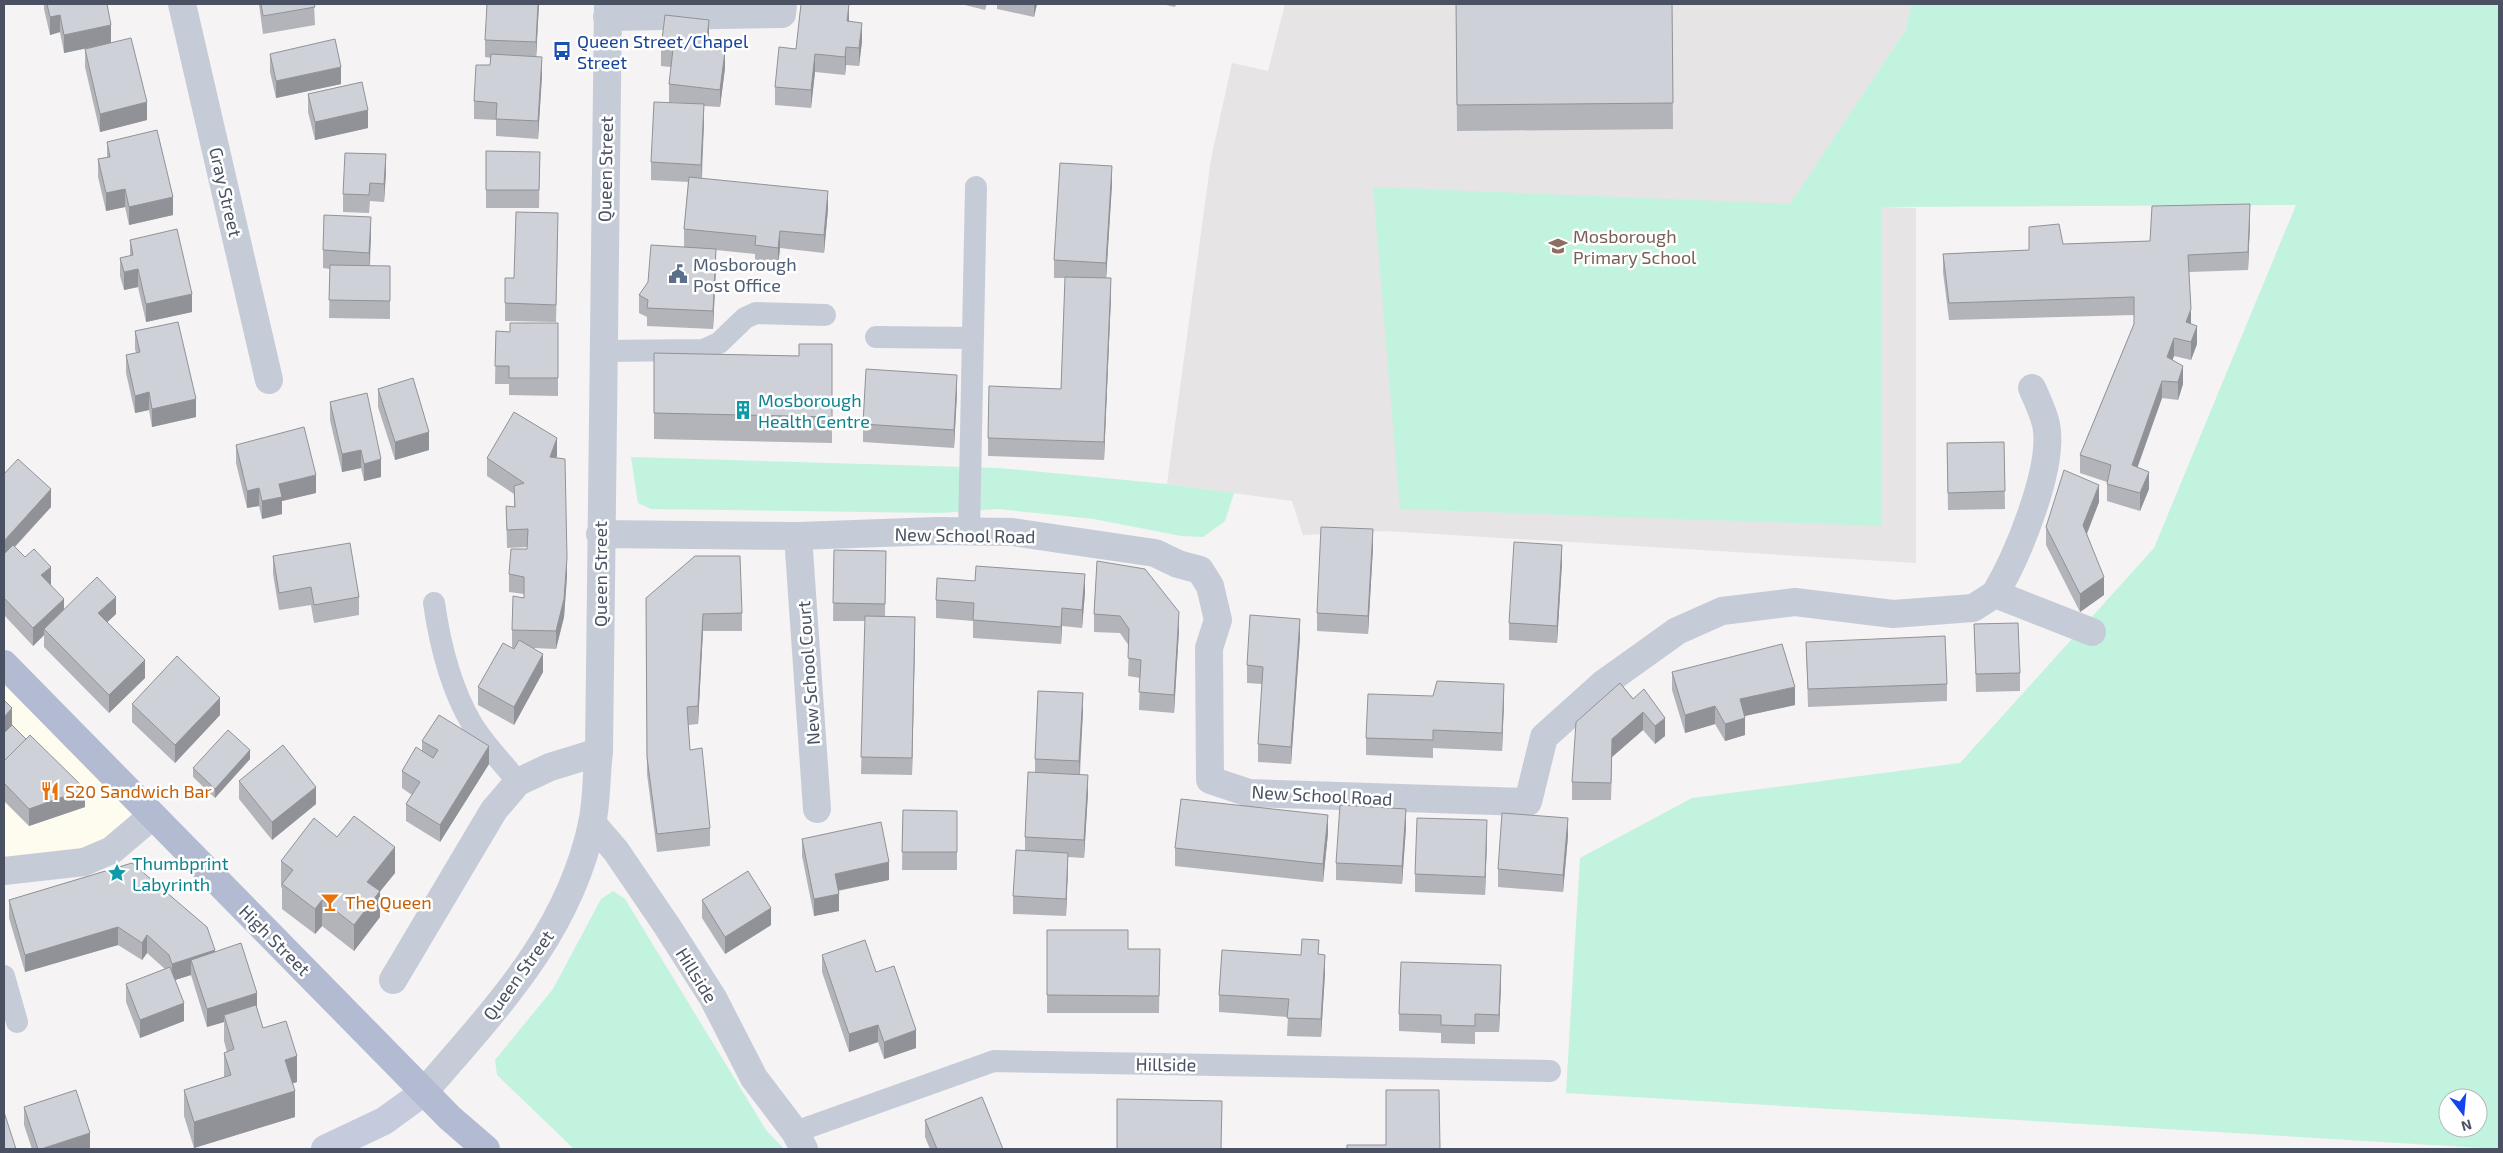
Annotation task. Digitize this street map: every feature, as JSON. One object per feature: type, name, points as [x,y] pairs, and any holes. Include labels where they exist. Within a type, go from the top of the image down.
[{"type":"main road","name":"High Street","points":[[4,664],[424,1092],[450,1118],[486,1149]]},
{"type":"main road","points":[[325,1149],[384,1120],[424,1092]]},
{"type":"street","name":"Gray Street","points":[[182,4],[269,380]]},
{"type":"street","points":[[607,10],[782,14],[783,4]]},
{"type":"street","name":"Queen Street","points":[[424,1092],[520,980],[553,929],[574,883],[592,823],[598,752],[607,10]]},
{"type":"street","points":[[2032,388],[2046,424],[2042,480],[2012,566],[1996,594],[2092,632]]},
{"type":"street","name":"New School Road","points":[[600,534],[798,536],[1012,532],[1155,552],[1178,564],[1200,570],[1210,586],[1218,620],[1209,648],[1210,780],[1249,793],[1528,802],[1544,738],[1603,684],[1677,631],[1722,611],[1795,602],[1893,614],[1973,608],[1996,594]]},
{"type":"street","name":"New School Court","points":[[798,536],[817,809]]},
{"type":"street","points":[[393,980],[494,810],[518,782],[550,767],[598,752]]},
{"type":"street","points":[[4,871],[84,862],[112,850],[152,816]]},
{"type":"street","name":"Hillside","points":[[592,823],[616,852],[667,926],[713,998],[754,1078],[799,1141]]},
{"type":"lane","points":[[969,532],[976,187]]},
{"type":"lane","points":[[602,351],[703,350],[719,343],[745,318],[756,314],[826,315]]},
{"type":"lane","points":[[876,337],[973,338]]},
{"type":"lane","points":[[434,603],[440,644],[456,693],[473,725],[518,782]]},
{"type":"lane","points":[[4,976],[17,1022]]},
{"type":"lane","name":"Hillside","points":[[799,1141],[994,1061],[1550,1071]]},
{"type":"shaded area","name":"Mosborough Primary School","points":[[1285,4],[1911,4],[1906,29],[1791,204],[1916,208],[1916,563],[1386,531],[1303,535],[1292,501],[1167,484],[1211,159],[1232,63],[1268,71]]},
{"type":"shaded area","points":[[4,664],[152,816],[112,850],[4,871]]},
{"type":"green space","points":[[1911,4],[2499,4],[2499,1149],[1566,1093],[1580,858],[1692,798],[1960,763],[2154,548],[2296,205],[1881,207],[1881,526],[1400,509],[1373,187],[1790,204],[1906,29]]},
{"type":"green space","points":[[631,457],[999,468],[1167,484],[1234,493],[1225,521],[1203,537],[1181,536],[1094,519],[998,509],[939,513],[651,509],[638,503]]},
{"type":"green space","points":[[613,891],[625,899],[766,1130],[784,1149],[574,1149],[497,1075],[495,1060],[553,989],[601,899]]},
{"type":"building","points":[[47,4],[107,4],[111,25],[64,35],[60,15],[50,17]]},
{"type":"building","points":[[261,4],[314,4],[315,7],[263,16]]},
{"type":"building","points":[[487,4],[538,4],[536,42],[485,40]]},
{"type":"building","points":[[801,4],[849,4],[847,21],[862,23],[859,48],[846,47],[845,57],[815,54],[811,90],[775,87],[779,47],[796,49]]},
{"type":"building","points":[[1456,4],[1672,4],[1673,103],[1457,105]]},
{"type":"building","points":[[665,15],[709,20],[706,48],[725,51],[720,90],[669,84],[673,49],[661,48]]},
{"type":"building","points":[[131,38],[147,102],[100,114],[85,49]]},
{"type":"building","points":[[335,39],[341,67],[276,81],[270,54]]},
{"type":"building","points":[[491,54],[542,57],[538,121],[496,119],[497,103],[474,101],[476,65],[490,65]]},
{"type":"building","points":[[362,82],[368,110],[315,122],[308,94]]},
{"type":"building","points":[[654,102],[704,104],[701,165],[651,162]]},
{"type":"building","points":[[157,130],[173,197],[129,207],[125,189],[106,193],[98,159],[110,157],[107,142]]},
{"type":"building","points":[[486,151],[540,152],[539,190],[486,190]]},
{"type":"building","points":[[345,153],[386,154],[384,184],[370,183],[369,195],[343,194]]},
{"type":"building","points":[[1060,163],[1112,166],[1106,263],[1054,260]]},
{"type":"building","points":[[689,177],[828,191],[824,235],[780,231],[778,248],[755,245],[756,236],[684,229]]},
{"type":"building","points":[[2250,204],[2248,252],[2188,255],[2191,309],[2186,322],[2197,326],[2191,342],[2174,338],[2167,357],[2183,366],[2178,382],[2162,381],[2132,465],[2149,472],[2140,493],[2107,484],[2111,465],[2080,455],[2134,324],[2134,297],[1949,303],[1943,254],[2029,250],[2029,227],[2059,224],[2063,244],[2150,241],[2152,206]]},
{"type":"building","points":[[516,212],[558,213],[556,305],[505,303],[505,278],[514,278]]},
{"type":"building","points":[[324,215],[371,217],[369,253],[323,250]]},
{"type":"building","points":[[177,229],[192,294],[146,304],[138,269],[124,272],[120,258],[133,255],[130,240]]},
{"type":"building","points":[[651,245],[716,249],[713,311],[647,308],[648,300],[639,295],[648,282]]},
{"type":"building","points":[[330,265],[390,266],[390,301],[329,300]]},
{"type":"building","points":[[1065,277],[1111,278],[1104,442],[988,438],[989,386],[1061,389]]},
{"type":"building","points":[[178,322],[196,399],[152,409],[149,392],[135,396],[126,355],[140,352],[135,331]]},
{"type":"building","points":[[510,323],[558,323],[558,378],[509,378],[509,366],[495,366],[496,331],[510,332]]},
{"type":"building","points":[[799,344],[832,344],[832,417],[654,413],[654,353],[799,356]]},
{"type":"building","points":[[866,369],[957,375],[954,430],[863,424]]},
{"type":"building","points":[[413,378],[429,432],[395,442],[378,389]]},
{"type":"building","points":[[367,393],[381,459],[364,464],[361,450],[342,454],[330,402]]},
{"type":"building","points":[[514,412],[557,438],[550,457],[565,459],[567,558],[564,599],[556,631],[512,630],[513,596],[524,598],[524,577],[509,574],[511,549],[527,549],[528,529],[507,530],[506,506],[515,507],[514,486],[524,483],[487,458]]},
{"type":"building","points":[[304,427],[316,475],[279,484],[282,497],[262,501],[259,488],[247,491],[236,445]]},
{"type":"building","points":[[2004,442],[2005,491],[1948,493],[1947,443]]},
{"type":"building","points":[[18,459],[51,489],[4,541],[4,474]]},
{"type":"building","points":[[2064,470],[2099,485],[2083,525],[2104,577],[2080,594],[2046,527]]},
{"type":"building","points":[[1321,527],[1373,529],[1368,616],[1317,613]]},
{"type":"building","points":[[1514,542],[1562,545],[1557,626],[1509,623]]},
{"type":"building","points":[[350,543],[359,597],[314,605],[311,587],[279,593],[273,556]]},
{"type":"building","points":[[13,545],[25,557],[34,549],[51,567],[41,575],[64,599],[33,628],[4,598],[4,554]]},
{"type":"building","points":[[834,550],[886,551],[885,604],[833,603]]},
{"type":"building","points":[[695,556],[740,556],[742,613],[703,614],[698,706],[687,707],[690,750],[702,748],[710,828],[657,834],[647,757],[646,598]]},
{"type":"building","points":[[1097,561],[1145,569],[1179,612],[1174,695],[1139,692],[1141,660],[1128,658],[1129,629],[1120,616],[1094,614]]},
{"type":"building","points":[[976,566],[1085,574],[1082,610],[1062,608],[1061,627],[973,620],[974,603],[936,600],[937,578],[975,581]]},
{"type":"building","points":[[97,577],[116,597],[98,613],[145,660],[109,695],[44,629]]},
{"type":"building","points":[[1250,615],[1300,619],[1291,747],[1258,744],[1263,667],[1247,665]]},
{"type":"building","points":[[865,616],[915,617],[912,758],[861,757]]},
{"type":"building","points":[[2018,623],[2020,673],[1976,674],[1974,624]]},
{"type":"building","points":[[1945,636],[1947,684],[1808,689],[1806,642]]},
{"type":"building","points":[[519,640],[543,654],[514,707],[478,687],[503,643],[514,649]]},
{"type":"building","points":[[1782,644],[1795,687],[1740,699],[1745,718],[1725,724],[1715,706],[1685,715],[1672,672]]},
{"type":"building","points":[[177,656],[220,698],[175,745],[132,704]]},
{"type":"building","points":[[1437,681],[1504,684],[1502,733],[1433,730],[1433,740],[1366,738],[1368,694],[1433,696]]},
{"type":"building","points":[[1620,683],[1633,699],[1644,689],[1665,718],[1655,726],[1643,712],[1612,739],[1611,783],[1572,782],[1576,722]]},
{"type":"building","points":[[1038,691],[1083,693],[1079,761],[1035,759]]},
{"type":"building","points":[[4,700],[12,708],[4,717]]},
{"type":"building","points":[[439,715],[489,746],[440,825],[406,804],[420,782],[402,771],[416,747],[433,758],[438,750],[422,741]]},
{"type":"building","points":[[12,725],[26,739],[4,761],[4,733]]},
{"type":"building","points":[[228,730],[250,750],[215,789],[193,768]]},
{"type":"building","points":[[30,735],[85,789],[29,809],[4,783],[4,761]]},
{"type":"building","points":[[283,745],[316,787],[272,822],[239,781]]},
{"type":"building","points":[[1028,772],[1088,775],[1084,840],[1025,837]]},
{"type":"building","points":[[1181,799],[1328,815],[1323,864],[1175,848]]},
{"type":"building","points":[[1340,805],[1406,809],[1402,866],[1336,863]]},
{"type":"building","points":[[903,810],[957,811],[957,852],[902,852]]},
{"type":"building","points":[[1502,813],[1568,818],[1563,875],[1498,869]]},
{"type":"building","name":"The Queen","points":[[354,816],[395,847],[367,882],[380,891],[354,925],[322,900],[315,909],[282,884],[293,870],[281,861],[314,818],[337,837]]},
{"type":"building","points":[[1417,818],[1487,820],[1485,877],[1415,874]]},
{"type":"building","points":[[881,822],[889,862],[835,874],[839,894],[814,899],[802,839]]},
{"type":"building","points":[[1016,850],[1068,853],[1066,899],[1013,896]]},
{"type":"building","points":[[132,863],[207,927],[215,950],[172,964],[169,955],[147,935],[142,943],[118,927],[25,955],[9,900]]},
{"type":"building","points":[[748,871],[771,908],[725,937],[702,900]]},
{"type":"building","points":[[1047,930],[1128,930],[1128,949],[1160,949],[1159,996],[1047,995]]},
{"type":"building","points":[[1302,939],[1319,940],[1318,954],[1325,955],[1321,1019],[1287,1018],[1289,999],[1219,995],[1222,950],[1301,955]]},
{"type":"building","points":[[865,940],[876,972],[894,966],[916,1030],[884,1042],[878,1025],[849,1034],[822,955]]},
{"type":"building","points":[[241,943],[257,993],[207,1009],[191,960]]},
{"type":"building","points":[[1401,962],[1501,965],[1499,1015],[1475,1014],[1475,1026],[1441,1025],[1441,1015],[1399,1014]]},
{"type":"building","points":[[170,967],[184,1003],[140,1020],[126,984]]},
{"type":"building","points":[[256,1005],[263,1028],[286,1021],[297,1056],[285,1060],[295,1091],[194,1122],[184,1090],[231,1075],[224,1053],[234,1049],[224,1015]]},
{"type":"building","points":[[76,1090],[90,1133],[38,1149],[24,1107]]},
{"type":"building","points":[[1386,1090],[1439,1090],[1440,1149],[1347,1149],[1347,1145],[1386,1145]]},
{"type":"building","points":[[982,1097],[1003,1149],[937,1149],[925,1120]]},
{"type":"building","points":[[1117,1099],[1222,1101],[1221,1149],[1117,1149]]},
{"type":"building","points":[[4,1112],[16,1149],[4,1149]]},
{"type":"place","name":"Queen Street/Chapel Street","points":[[562,51]]},
{"type":"place","name":"Mosborough Primary School","points":[[1558,246]]},
{"type":"place","name":"Mosborough Post Office","points":[[678,274]]},
{"type":"place","name":"Mosborough Health Centre","points":[[743,410]]},
{"type":"place","name":"S20 Sandwich Bar","points":[[50,791]]},
{"type":"place","name":"Thumbprint Labyrinth","points":[[117,873]]},
{"type":"place","name":"The Queen","points":[[330,902]]}]
